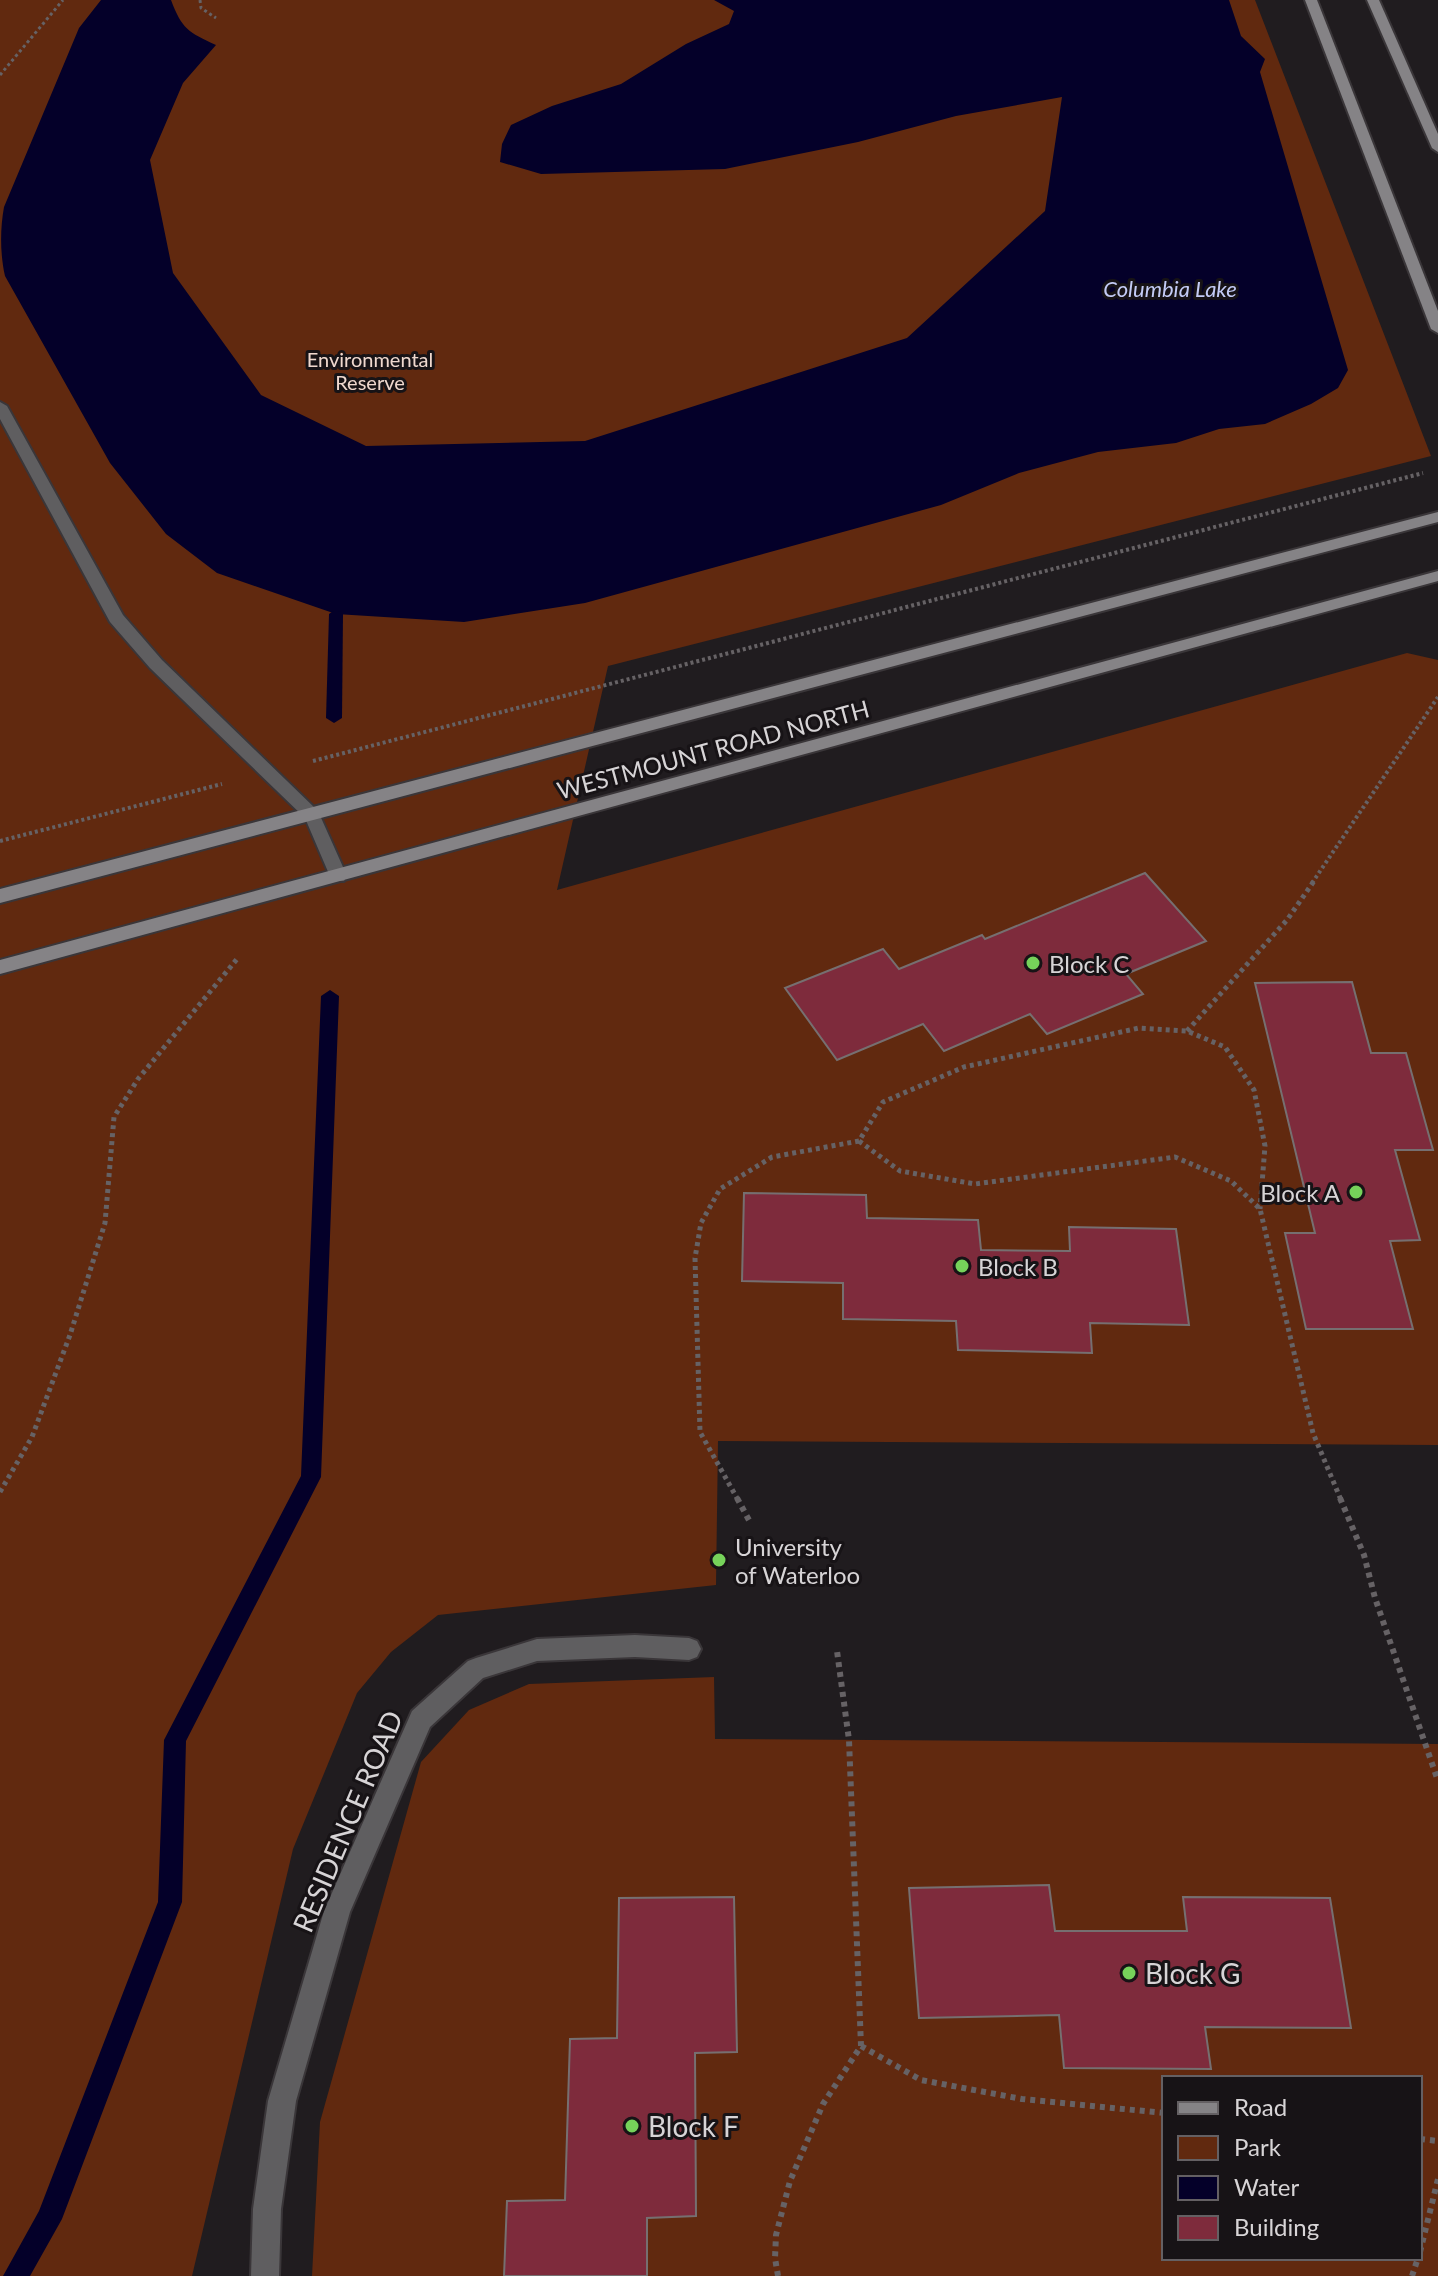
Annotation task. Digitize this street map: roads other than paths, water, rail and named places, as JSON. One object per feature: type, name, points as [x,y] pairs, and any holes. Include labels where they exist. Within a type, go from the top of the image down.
[{"type":"main road","points":[[1311,0],[1438,329]]},
{"type":"main road","points":[[1373,0],[1438,148]]},
{"type":"main road","name":"WESTMOUNT ROAD NORTH","points":[[0,896],[1438,517]]},
{"type":"main road","name":"WESTMOUNT ROAD NORTH","points":[[0,967],[1438,576]]},
{"type":"street","points":[[0,406],[116,618],[156,664],[312,815],[338,876]]},
{"type":"street","name":"RESIDENCE ROAD","points":[[265,2276],[267,2209],[282,2101],[337,1911],[421,1719],[476,1669],[537,1650],[635,1646],[689,1649]]},
{"type":"water","name":"Columbia Lake","points":[[101,0],[171,0],[187,28],[216,45],[183,83],[150,160],[173,273],[261,395],[366,446],[585,441],[907,338],[1045,211],[1062,97],[956,116],[858,142],[725,169],[541,174],[500,162],[502,144],[511,125],[552,106],[621,84],[686,44],[729,24],[734,11],[714,0],[1229,0],[1241,36],[1265,59],[1260,72],[1348,370],[1338,388],[1311,404],[1265,424],[1219,429],[1176,443],[1098,452],[1019,473],[941,505],[585,603],[464,622],[336,614],[217,573],[166,534],[110,463],[5,276],[1,242],[4,207],[79,28]]},
{"type":"waterway","points":[[334,718],[336,614]]},
{"type":"waterway","points":[[16,2276],[49,2219],[170,1902],[175,1740],[311,1477],[330,996]]},
{"type":"place","name":"Block C","points":[[1033,963]]},
{"type":"place","name":"Block A","points":[[1356,1192]]},
{"type":"place","name":"Block B","points":[[962,1266]]},
{"type":"place","name":"University of Waterloo","points":[[719,1560]]},
{"type":"place","name":"Block G","points":[[1129,1973]]},
{"type":"place","name":"Block F","points":[[632,2126]]},
{"type":"park label","name":"Environmental Reserve","points":[[370,370]]}]
